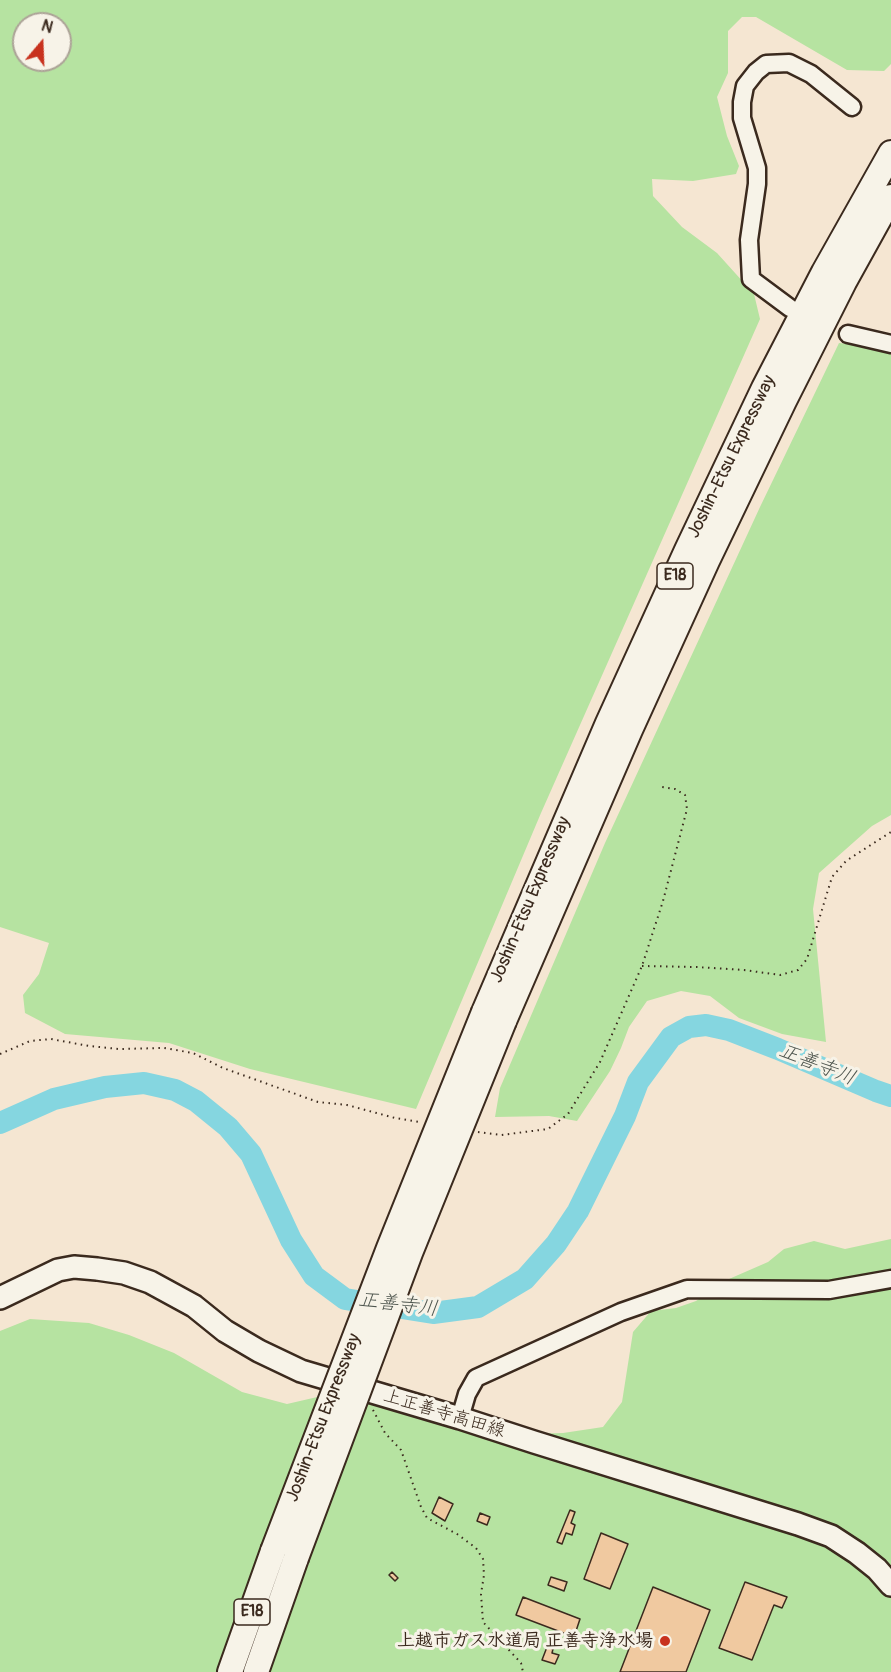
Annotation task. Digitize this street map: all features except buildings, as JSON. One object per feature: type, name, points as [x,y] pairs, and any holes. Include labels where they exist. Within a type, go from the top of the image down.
[{"type":"highway","name":"Joshin-Etsu Expressway","points":[[494,1016],[603,733],[697,528],[764,388],[824,272],[891,153]]},
{"type":"highway","name":"Joshin-Etsu Expressway","points":[[256,1672],[284,1555],[389,1248],[494,1016],[625,740],[706,561],[783,401],[891,197]]},
{"type":"highway","name":"Joshin-Etsu Expressway","points":[[230,1672],[284,1555]]},
{"type":"main road","name":"上正善寺高田線","points":[[0,1298],[57,1270],[74,1267],[124,1273],[150,1282],[171,1293],[194,1306],[225,1331],[259,1351],[301,1371],[460,1418],[798,1524],[831,1536],[857,1553],[877,1569],[891,1585]]},
{"type":"street","points":[[790,308],[751,279],[749,240],[757,168],[742,118],[745,86],[766,64],[789,63],[811,74],[852,107]]},
{"type":"street","points":[[848,334],[891,344]]},
{"type":"street","points":[[460,1418],[467,1394],[476,1378],[621,1312],[687,1288],[829,1290],[891,1278]]},
{"type":"path","points":[[477,1131],[501,1135],[548,1129],[568,1114],[600,1062],[642,966],[663,901],[687,809],[685,795],[675,789],[662,787]]},
{"type":"path","points":[[642,966],[708,968],[780,975],[798,970],[807,959],[832,877],[846,861],[891,832]]},
{"type":"path","points":[[0,1054],[30,1041],[51,1039],[99,1047],[164,1048],[193,1053],[223,1068],[318,1102],[347,1105],[418,1122]]},
{"type":"path","points":[[376,1393],[373,1410],[385,1433],[401,1450],[422,1508],[428,1518],[476,1548],[483,1559],[484,1575],[481,1594],[483,1622],[521,1663],[523,1672]]},
{"type":"green space","points":[[0,0],[891,0],[891,64],[884,71],[847,70],[756,17],[742,17],[728,31],[728,73],[717,97],[727,136],[739,166],[736,174],[693,181],[652,179],[653,196],[682,227],[717,253],[754,294],[760,319],[541,813],[416,1109],[250,1069],[169,1043],[65,1034],[25,1013],[23,995],[39,974],[49,943],[0,927]]},
{"type":"green space","points":[[839,343],[873,347],[891,354],[891,815],[872,826],[819,873],[813,909],[826,1042],[782,1034],[739,1018],[710,996],[681,991],[647,1001],[629,1027],[610,1071],[577,1121],[549,1116],[495,1117],[500,1088],[605,843],[760,507]]},
{"type":"green space","points":[[891,1239],[891,1672],[0,1672],[0,1331],[30,1319],[89,1323],[129,1335],[174,1353],[242,1392],[287,1404],[339,1392],[527,1434],[563,1433],[603,1427],[622,1402],[633,1332],[651,1311],[676,1308],[696,1301],[729,1279],[768,1262],[784,1249],[814,1241],[845,1249]]},
{"type":"waterway","name":"正善寺川","points":[[0,1123],[54,1099],[105,1087],[144,1083],[175,1090],[196,1101],[228,1127],[251,1154],[291,1240],[314,1276],[345,1299],[433,1313],[478,1307],[525,1279],[556,1244],[578,1211],[625,1116],[638,1082],[671,1037],[689,1027],[706,1025],[729,1030],[891,1096]]},
{"type":"place","name":"上越市ガス水道局 正善寺浄水場","points":[[665,1641]]}]
